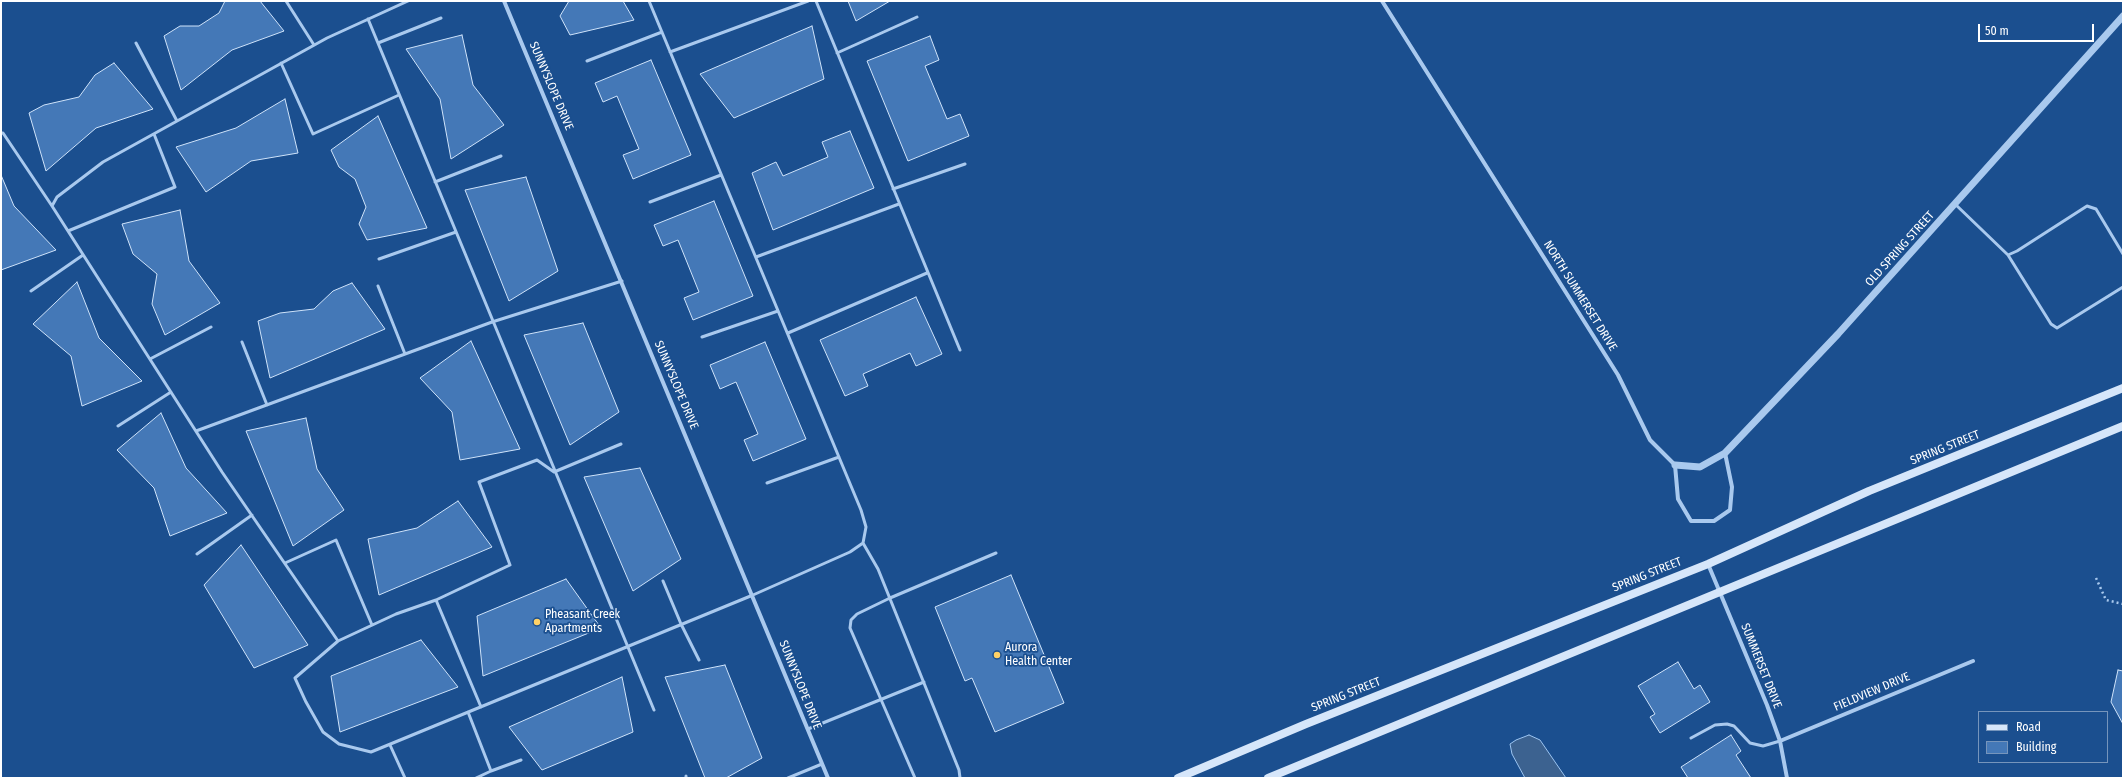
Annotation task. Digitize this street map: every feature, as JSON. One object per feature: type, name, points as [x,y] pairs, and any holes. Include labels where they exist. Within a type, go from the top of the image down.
[{"type":"main road","name":"SPRING STREET","points":[[1178,778],[1306,724],[1708,564],[1869,491],[2123,388]]},
{"type":"main road","points":[[1268,778],[2123,426]]},
{"type":"street","name":"SUNNYSLOPE DRIVE","points":[[504,1],[753,595],[828,778]]},
{"type":"street","name":"NORTH SUMMERSET DRIVE","points":[[1382,1],[1618,375],[1650,440],[1675,465]]},
{"type":"street","name":"OLD SPRING STREET","points":[[1675,465],[1700,467],[1725,453],[1838,334],[2123,16]]},
{"type":"street","points":[[1675,465],[1678,499],[1691,521],[1714,521],[1730,510],[1732,487],[1725,453]]},
{"type":"street","name":"SUMMERSET DRIVE","points":[[1708,564],[1767,705],[1780,742],[1787,778]]},
{"type":"street","name":"FIELDVIEW DRIVE","points":[[1780,742],[1973,661]]},
{"type":"lane","points":[[286,1],[314,45]]},
{"type":"lane","points":[[52,206],[57,197],[103,162],[314,45],[408,1]]},
{"type":"lane","points":[[649,1],[839,457],[866,527],[863,542],[878,569],[890,598],[959,770],[960,778]]},
{"type":"lane","points":[[670,52],[808,1]]},
{"type":"lane","points":[[816,1],[960,350]]},
{"type":"lane","points":[[378,43],[441,18]]},
{"type":"lane","points":[[837,52],[917,18]]},
{"type":"lane","points":[[368,19],[554,472],[654,710]]},
{"type":"lane","points":[[587,61],[662,32]]},
{"type":"lane","points":[[136,43],[177,121]]},
{"type":"lane","points":[[282,63],[313,134],[399,95]]},
{"type":"lane","points":[[1,133],[3,133],[52,206],[196,431],[338,641]]},
{"type":"lane","points":[[68,231],[175,187],[154,134]]},
{"type":"lane","points":[[435,182],[501,156]]},
{"type":"lane","points":[[893,189],[965,164]]},
{"type":"lane","points":[[650,202],[722,175]]},
{"type":"lane","points":[[756,257],[899,204]]},
{"type":"lane","points":[[1955,204],[2008,254],[2051,324],[2057,328],[2123,287]]},
{"type":"lane","points":[[2008,254],[2017,252],[2087,206],[2096,209],[2123,254]]},
{"type":"lane","points":[[379,259],[456,232]]},
{"type":"lane","points":[[31,291],[83,255]]},
{"type":"lane","points":[[788,333],[927,273]]},
{"type":"lane","points":[[196,431],[492,322],[517,316],[622,281]]},
{"type":"lane","points":[[378,286],[404,354]]},
{"type":"lane","points":[[702,337],[778,310]]},
{"type":"lane","points":[[150,359],[211,327]]},
{"type":"lane","points":[[242,342],[267,405]]},
{"type":"lane","points":[[118,426],[171,392]]},
{"type":"lane","points":[[554,472],[621,444]]},
{"type":"lane","points":[[767,483],[839,457]]},
{"type":"lane","points":[[554,472],[537,460],[479,482],[510,565],[436,600],[396,614],[338,641],[296,678],[306,702],[323,732],[339,744],[370,752],[390,745],[753,595],[850,552],[863,542]]},
{"type":"lane","points":[[197,554],[252,515]]},
{"type":"lane","points":[[285,563],[336,540],[372,625]]},
{"type":"lane","points":[[915,778],[850,628],[850,620],[857,614],[890,598],[996,553]]},
{"type":"lane","points":[[663,581],[681,624],[699,660]]},
{"type":"lane","points":[[436,600],[481,707]]},
{"type":"lane","points":[[808,729],[924,682]]},
{"type":"lane","points":[[468,712],[491,771]]},
{"type":"lane","points":[[1691,738],[1715,725],[1727,724],[1734,726],[1750,744],[1763,746],[1780,742]]},
{"type":"lane","points":[[390,745],[406,778]]},
{"type":"lane","points":[[476,778],[521,760]]},
{"type":"lane","points":[[788,778],[822,764]]},
{"type":"path","points":[[2096,578],[2106,600],[2123,604]]},
{"type":"water","points":[[1529,735],[1540,740],[1566,778],[1525,778],[1512,754],[1510,744]]},
{"type":"building","points":[[225,1],[260,1],[284,31],[232,50],[181,90],[164,36],[180,26],[199,26],[219,13]]},
{"type":"building","points":[[569,1],[623,1],[634,20],[570,35],[560,16]]},
{"type":"building","points":[[848,1],[890,1],[856,21]]},
{"type":"building","points":[[812,26],[824,79],[734,118],[700,74]]},
{"type":"building","points":[[462,35],[473,85],[504,125],[451,159],[440,99],[406,49]]},
{"type":"building","points":[[930,36],[939,60],[925,66],[947,119],[960,114],[969,136],[908,161],[867,61]]},
{"type":"building","points":[[651,60],[691,155],[633,179],[623,155],[639,149],[617,96],[603,102],[595,83]]},
{"type":"building","points":[[114,63],[153,109],[96,128],[46,171],[29,113],[44,105],[79,97],[95,75]]},
{"type":"building","points":[[285,99],[298,153],[251,161],[206,192],[176,147],[236,128]]},
{"type":"building","points":[[378,116],[427,228],[367,240],[359,224],[366,207],[355,179],[339,167],[331,150]]},
{"type":"building","points":[[850,131],[874,188],[773,230],[752,173],[776,162],[783,176],[828,157],[822,142]]},
{"type":"building","points":[[1,175],[14,206],[56,250],[1,270]]},
{"type":"building","points":[[526,177],[558,271],[509,301],[465,190]]},
{"type":"building","points":[[714,201],[753,296],[693,320],[684,298],[699,292],[678,240],[663,246],[654,225]]},
{"type":"building","points":[[180,210],[189,261],[220,303],[165,335],[152,304],[157,274],[133,254],[122,224]]},
{"type":"building","points":[[77,282],[99,338],[142,381],[82,406],[71,356],[33,324]]},
{"type":"building","points":[[352,283],[385,329],[270,378],[258,321],[280,313],[314,309],[333,291]]},
{"type":"building","points":[[916,297],[942,354],[916,366],[910,353],[863,374],[868,386],[845,396],[820,340]]},
{"type":"building","points":[[583,323],[619,412],[570,445],[524,335]]},
{"type":"building","points":[[471,341],[520,449],[460,460],[452,412],[420,378]]},
{"type":"building","points":[[765,342],[806,439],[753,461],[744,440],[758,434],[736,382],[720,389],[710,365]]},
{"type":"building","points":[[161,413],[186,468],[227,513],[170,536],[154,488],[117,450]]},
{"type":"building","points":[[306,418],[317,469],[344,510],[293,546],[246,431]]},
{"type":"building","name":"Pheasant Creek Apartments","points":[[640,468],[681,559],[633,591],[584,477]]},
{"type":"building","points":[[458,501],[492,547],[379,595],[368,539],[417,528]]},
{"type":"building","points":[[241,545],[308,645],[254,668],[204,585]]},
{"type":"building","name":"Aurora Health Center","points":[[1011,575],[1064,703],[995,732],[972,678],[965,681],[935,607]]},
{"type":"building","name":"Pheasant Creek Apartments","points":[[566,579],[601,628],[483,676],[477,616]]},
{"type":"building","points":[[421,640],[458,687],[340,732],[331,676]]},
{"type":"building","points":[[1678,662],[1694,689],[1700,685],[1710,702],[1660,733],[1650,717],[1655,714],[1638,686]]},
{"type":"building","points":[[725,665],[762,758],[726,778],[705,778],[665,677]]},
{"type":"building","points":[[2118,670],[2123,671],[2123,724],[2111,702]]},
{"type":"building","points":[[622,677],[633,732],[542,770],[509,727]]},
{"type":"building","points":[[1731,735],[1741,751],[1736,755],[1751,778],[1688,778],[1681,767]]},
{"type":"place","name":"Pheasant Creek Apartments","points":[[537,622]]},
{"type":"place","name":"Aurora Health Center","points":[[997,655]]}]
